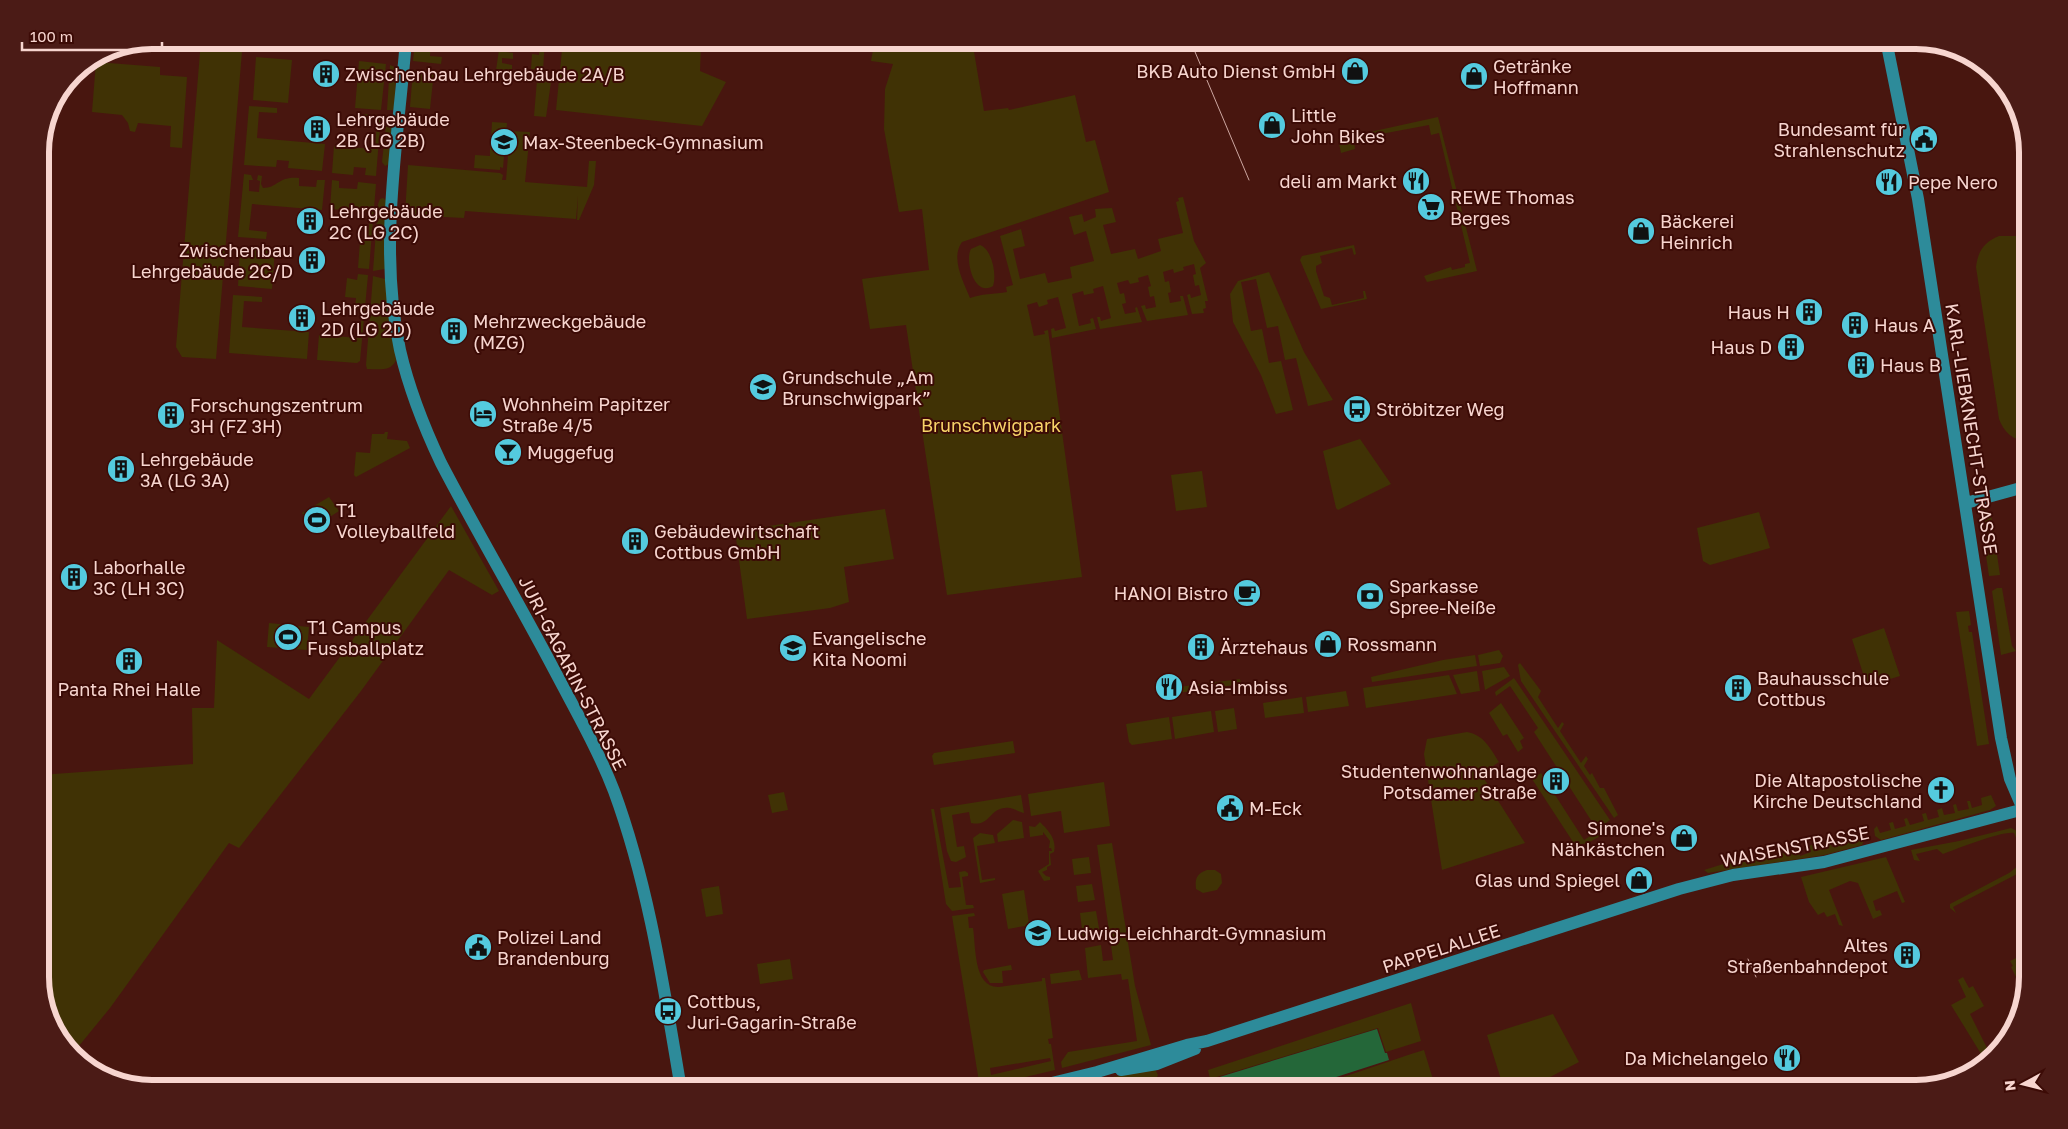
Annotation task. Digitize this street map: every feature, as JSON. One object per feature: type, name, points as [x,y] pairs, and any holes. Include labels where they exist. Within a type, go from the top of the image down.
[{"type":"main road","name":"JURI-GAGARIN-STRASSE","points":[[405,49],[390,252],[396,322],[406,376],[426,430],[441,463],[578,714],[613,790],[631,846],[645,901],[662,977],[679,1080]]},
{"type":"main road","name":"KARL-LIEBKNECHT-STRASSE","points":[[1888,49],[1918,199],[2001,738],[2010,779],[2019,798]]},
{"type":"main road","points":[[1966,503],[2019,488]]},
{"type":"main road","name":"WAISENSTRASSE","points":[[1685,887],[1733,875],[1824,862],[2019,815]]},
{"type":"main road","name":"PAPPELALLEE","points":[[1064,1080],[1187,1044],[1207,1041],[1685,887]]},
{"type":"green space","points":[[200,49],[242,49],[216,359],[182,357],[176,347]]},
{"type":"green space","points":[[253,49],[282,49],[282,52]]},
{"type":"green space","points":[[414,49],[430,49],[430,56],[442,57],[441,64],[413,61]]},
{"type":"green space","points":[[506,49],[506,52],[513,53],[513,59],[502,58],[502,63],[512,65],[512,71],[496,70],[499,50]]},
{"type":"green space","points":[[539,49],[544,49],[543,70],[531,69],[532,54],[539,55]]},
{"type":"green space","points":[[562,49],[701,49],[700,71],[726,82],[702,126],[556,110]]},
{"type":"green space","name":"Brunschwigpark","points":[[871,49],[974,49],[984,111],[1008,108],[1009,110],[1075,95],[1086,142],[1095,140],[1109,192],[962,242],[957,255],[959,270],[970,298],[1007,292],[1006,287],[1013,285],[1000,236],[1021,229],[1025,246],[1013,249],[1020,279],[1045,273],[1048,283],[1072,278],[1070,267],[1094,261],[1086,231],[1074,235],[1069,217],[1082,214],[1084,222],[1096,217],[1095,209],[1112,208],[1116,222],[1103,225],[1111,254],[1135,249],[1138,259],[1161,251],[1158,239],[1183,233],[1176,202],[1179,201],[1178,198],[1183,197],[1194,241],[1206,263],[1200,268],[1208,301],[1205,301],[1206,308],[1203,309],[1204,313],[1192,314],[1187,295],[1190,294],[1191,298],[1201,295],[1199,285],[1195,286],[1193,275],[1196,274],[1194,264],[1183,267],[1184,270],[1174,273],[1173,269],[1163,272],[1165,282],[1169,281],[1171,292],[1168,293],[1170,303],[1181,301],[1180,296],[1183,296],[1188,315],[1147,321],[1141,306],[1145,305],[1146,309],[1156,307],[1154,296],[1150,297],[1148,287],[1151,286],[1148,275],[1138,278],[1139,282],[1130,284],[1128,280],[1117,283],[1120,294],[1124,293],[1126,303],[1122,304],[1125,314],[1136,312],[1135,308],[1137,307],[1142,322],[1100,329],[1097,317],[1100,317],[1101,321],[1111,318],[1103,286],[1093,289],[1094,293],[1084,295],[1083,291],[1072,294],[1079,326],[1091,323],[1090,319],[1093,318],[1096,329],[1052,338],[1051,329],[1054,328],[1055,331],[1066,328],[1058,297],[1047,300],[1048,304],[1039,307],[1037,302],[1027,305],[1034,336],[1045,334],[1044,331],[1048,330],[1082,577],[947,595],[906,325],[870,329],[862,279],[929,270],[922,209],[899,212],[884,129],[885,89],[893,64],[871,61],[873,50]]},
{"type":"green space","points":[[256,57],[292,60],[288,103],[253,100]]},
{"type":"green space","points":[[359,61],[386,64],[381,110],[355,108]]},
{"type":"green space","points":[[101,62],[160,67],[160,75],[187,77],[182,148],[170,147],[171,126],[138,123],[135,132],[130,131],[128,123],[122,115],[92,112],[96,66]]},
{"type":"green space","points":[[390,65],[397,68],[394,107],[393,110],[387,110]]},
{"type":"green space","points":[[413,70],[434,71],[430,109],[410,107]]},
{"type":"green space","points":[[537,80],[551,82],[546,117],[534,116]]},
{"type":"green space","points":[[249,106],[277,108],[277,113],[259,112],[257,138],[325,144],[322,171],[288,168],[289,161],[277,160],[276,167],[244,165]]},
{"type":"green space","points":[[363,114],[381,115],[376,176],[365,175],[366,168],[354,167],[353,175],[332,173],[334,146],[375,149],[377,120],[363,118]]},
{"type":"green space","points":[[387,116],[393,118],[389,164],[385,166],[382,162]]},
{"type":"green space","points":[[1438,117],[1477,271],[1427,282],[1424,276],[1451,267],[1452,270],[1465,267],[1465,264],[1470,263],[1439,133],[1431,135],[1429,125],[1381,134],[1382,142],[1378,143],[1376,137],[1354,142],[1355,149],[1341,153],[1338,139]]},
{"type":"green space","points":[[492,122],[507,123],[503,168],[500,167],[500,170],[474,168],[475,155],[490,156],[490,146],[493,146],[494,141],[491,141]]},
{"type":"green space","points":[[510,131],[530,132],[525,182],[587,187],[589,161],[596,161],[594,185],[579,220],[577,220],[578,196],[576,219],[465,211],[464,218],[405,215],[408,165],[500,173],[503,175],[502,180],[506,180]]},
{"type":"green space","points":[[244,174],[251,175],[253,180],[249,180],[249,191],[259,192],[260,181],[257,180],[258,175],[262,176],[261,184],[263,188],[292,178],[299,178],[299,186],[316,187],[317,180],[325,180],[322,210],[252,204],[249,230],[267,232],[266,239],[238,237]]},
{"type":"green space","points":[[332,180],[339,181],[339,188],[357,189],[358,182],[376,184],[369,269],[358,268],[360,241],[368,241],[370,212],[330,209]]},
{"type":"green space","points":[[380,199],[386,200],[385,269],[373,271],[378,204]]},
{"type":"green space","points":[[1999,236],[2019,237],[2019,439],[2010,435],[1999,419],[1976,267],[1978,256],[1989,241]]},
{"type":"green space","points":[[980,245],[988,252],[994,269],[993,286],[986,288],[980,287],[976,282],[970,268],[969,254],[971,249]]},
{"type":"green space","points":[[1354,245],[1356,254],[1354,255],[1352,248],[1320,256],[1322,263],[1316,266],[1316,271],[1324,296],[1330,298],[1332,305],[1364,298],[1363,291],[1365,291],[1367,299],[1321,309],[1300,260],[1302,256]]},
{"type":"green space","points":[[240,247],[275,249],[272,289],[238,286]]},
{"type":"green space","points":[[1269,272],[1304,352],[1333,400],[1308,406],[1296,358],[1285,360],[1278,326],[1267,328],[1256,279],[1241,282],[1251,331],[1262,329],[1269,363],[1281,361],[1293,410],[1276,414],[1261,375],[1233,322],[1230,294],[1238,281]]},
{"type":"green space","points":[[358,274],[368,275],[360,361],[357,363],[317,360],[319,335],[360,338],[362,309],[355,308],[356,298],[345,297],[347,278],[357,280]]},
{"type":"green space","points":[[373,276],[385,279],[396,360],[394,364],[384,369],[367,369],[366,365]]},
{"type":"green space","points":[[233,295],[262,297],[262,302],[244,301],[242,327],[309,332],[307,359],[229,353]]},
{"type":"green space","points":[[388,432],[387,439],[407,441],[410,448],[356,477],[354,475],[356,452],[370,453],[372,434],[384,434]]},
{"type":"green space","points":[[1360,439],[1391,484],[1338,510],[1323,451]]},
{"type":"green space","points":[[1202,471],[1207,507],[1176,511],[1171,475]]},
{"type":"green space","name":"T1 Volleyballfeld","points":[[329,497],[339,511],[313,528],[302,513]]},
{"type":"green space","points":[[451,506],[499,591],[492,595],[449,570],[361,691],[239,848],[229,843],[110,1008],[77,1048],[59,1023],[54,1010],[49,984],[49,774],[193,764],[192,708],[214,708],[217,640],[309,699]]},
{"type":"green space","points":[[1981,506],[1991,514],[2000,575],[1989,576],[1979,508]]},
{"type":"green space","points":[[885,509],[894,559],[844,567],[849,602],[830,608],[747,619],[735,531]]},
{"type":"green space","points":[[1759,512],[1770,548],[1710,565],[1703,561],[1697,528]]},
{"type":"green space","points":[[2002,588],[2012,646],[2016,651],[2001,655],[1992,591]]},
{"type":"green space","points":[[1969,611],[1971,625],[1968,626],[1969,632],[1972,632],[1989,744],[1977,746],[1956,612]]},
{"type":"green space","name":"T1 Campus Fussballplatz","points":[[269,623],[309,627],[307,650],[267,647]]},
{"type":"green space","points":[[1884,628],[1900,676],[1867,686],[1852,639]]},
{"type":"green space","points":[[1499,650],[1503,656],[1500,663],[1480,666],[1478,655]]},
{"type":"green space","points":[[1475,655],[1477,666],[1372,682],[1371,677],[1443,660]]},
{"type":"green space","points":[[1520,663],[1541,691],[1538,697],[1558,728],[1562,722],[1564,724],[1560,731],[1581,763],[1586,756],[1588,759],[1584,766],[1590,775],[1592,773],[1600,788],[1604,788],[1618,815],[1614,818],[1521,681],[1518,665]]},
{"type":"green space","points":[[1504,667],[1510,676],[1485,690],[1482,671]]},
{"type":"green space","points":[[1477,671],[1480,691],[1461,694],[1453,675]]},
{"type":"green space","points":[[1449,675],[1457,694],[1366,708],[1363,688]]},
{"type":"green space","points":[[1514,678],[1610,820],[1606,823],[1604,834],[1588,843],[1575,845],[1532,779],[1541,773],[1584,840],[1598,831],[1534,732],[1538,728],[1510,686],[1496,696],[1495,692]]},
{"type":"green space","points":[[1240,679],[1241,684],[1164,695],[1163,689]]},
{"type":"green space","points":[[1346,691],[1349,706],[1308,712],[1306,697]]},
{"type":"green space","points":[[1302,697],[1304,713],[1265,718],[1263,703]]},
{"type":"green space","points":[[1501,703],[1524,738],[1520,741],[1523,748],[1518,752],[1507,734],[1503,736],[1489,713]]},
{"type":"green space","points":[[1234,708],[1237,729],[1218,732],[1215,711]]},
{"type":"green space","points":[[1211,711],[1214,732],[1175,739],[1172,717]]},
{"type":"green space","points":[[1169,717],[1172,739],[1132,745],[1129,742],[1126,724]]},
{"type":"green space","points":[[1467,732],[1482,739],[1499,762],[1481,774],[1525,843],[1442,870],[1424,754],[1427,739]]},
{"type":"green space","points":[[1013,741],[1015,753],[934,765],[932,756],[934,753]]},
{"type":"green space","points":[[1104,782],[1110,826],[1064,833],[1061,811],[1031,816],[1028,794]]},
{"type":"green space","points":[[784,792],[788,810],[772,813],[768,795]]},
{"type":"green space","points":[[1021,795],[1024,813],[1010,808],[1000,809],[986,820],[977,824],[971,823],[969,812],[952,815],[957,847],[964,846],[966,857],[956,862],[951,861],[947,851],[940,808]]},
{"type":"green space","points":[[1991,795],[1996,806],[1990,810],[1881,840],[1875,836],[1874,829],[1877,826],[1880,833],[1891,830],[1889,823],[1893,822],[1895,829],[1906,826],[1904,819],[1907,818],[1910,825],[1924,821],[1922,814],[1926,813],[1928,820],[1939,817],[1937,810],[1942,808],[1944,815],[1955,813],[1953,805],[1956,804],[1958,811],[1969,809],[1967,801],[1970,801],[1972,808],[1982,805],[1981,798]]},
{"type":"green space","points":[[931,809],[934,809],[949,888],[961,887],[959,872],[965,871],[968,873],[968,876],[962,877],[966,905],[973,905],[974,908],[952,911],[946,904]]},
{"type":"green space","points":[[1013,820],[1022,822],[1024,838],[998,842],[997,834]]},
{"type":"green space","points":[[1040,822],[1051,835],[1055,847],[1054,852],[1050,854],[1051,865],[1042,872],[1050,877],[1050,880],[1044,881],[1038,871],[1049,864],[1049,851],[1052,851],[1049,848],[1050,841],[1043,832],[1043,835],[1030,837],[1029,826],[1035,827]]},
{"type":"green space","points":[[2011,828],[2017,831],[2019,836],[2019,845],[2014,833],[2001,834],[1943,854],[1937,849],[1916,854],[1920,861],[1914,860],[1911,850],[1959,841]]},
{"type":"green space","points":[[980,833],[993,835],[995,843],[977,846],[982,880],[995,878],[995,880],[980,883],[973,838]]},
{"type":"green space","points":[[1858,833],[1863,835],[1862,845],[1824,855],[1708,873],[1704,870],[1749,856],[1757,859],[1798,849],[1800,856],[1811,852],[1809,846],[1814,844],[1816,851],[1827,848],[1826,841],[1829,840],[1832,847],[1843,844],[1841,837],[1846,835],[1848,842],[1859,839]]},
{"type":"green space","points":[[1112,843],[1135,986],[1151,1045],[1062,1068],[1061,1062],[1068,1052],[1137,1041],[1128,979],[1122,980],[1121,974],[1088,978],[1085,948],[1101,945],[1103,961],[1113,960],[1097,845]]},
{"type":"green space","points":[[1089,857],[1091,873],[1074,875],[1072,859]]},
{"type":"green space","points":[[1886,857],[1905,902],[1902,903],[1897,891],[1873,901],[1876,911],[1880,910],[1882,915],[1873,919],[1858,883],[1850,881],[1829,890],[1843,926],[1839,925],[1835,914],[1827,917],[1824,912],[1818,915],[1809,902],[1801,877]]},
{"type":"green space","points":[[2018,866],[2019,873],[1953,907],[1956,913],[1950,908],[1950,904],[2009,873]]},
{"type":"green space","points":[[1207,870],[1215,870],[1221,874],[1222,883],[1217,890],[1203,893],[1196,889],[1196,880],[1200,873]]},
{"type":"green space","points":[[1092,884],[1095,900],[1078,902],[1076,886]]},
{"type":"green space","points":[[719,886],[723,914],[706,917],[701,889]]},
{"type":"green space","points":[[1024,890],[1031,937],[1024,938],[1023,930],[1026,929],[1025,926],[1008,929],[1002,894]]},
{"type":"green space","points":[[1096,911],[1100,934],[1083,937],[1080,913]]},
{"type":"green space","points":[[974,913],[975,916],[968,917],[969,928],[973,928],[977,965],[984,981],[999,987],[1042,981],[1042,978],[1045,978],[1053,1038],[1048,1039],[1049,1044],[1051,1044],[1055,1070],[1013,1080],[979,1080],[952,916]],"holes":[[[1050,1058],[1051,1061],[991,1075],[990,1068]]]},
{"type":"green space","points":[[2019,956],[2019,967],[2017,968],[2019,972],[2019,982],[2011,967],[2013,966],[2010,961]]},
{"type":"green space","points":[[790,959],[793,979],[760,984],[757,964]]},
{"type":"green space","points":[[1011,965],[1012,970],[1002,971],[1003,983],[990,983],[983,972],[984,970]]},
{"type":"green space","points":[[1079,970],[1082,980],[1051,984],[1050,974]]},
{"type":"green space","points":[[1963,977],[1969,988],[1973,986],[1984,1006],[1970,1014],[1987,1048],[1994,1045],[1982,1056],[1951,1005],[1966,997],[1958,980]]},
{"type":"green space","points":[[1411,1003],[1421,1041],[1386,1052],[1378,1028],[1210,1079],[1208,1070]]},
{"type":"green space","points":[[1553,1014],[1579,1062],[1544,1080],[1501,1080],[1487,1035]]},
{"type":"green space","points":[[1424,1050],[1433,1080],[1334,1080]]},
{"type":"green space","points":[[1155,1069],[1158,1075],[1156,1080],[1096,1080]]},
{"type":"shaded area","points":[[1377,1029],[1389,1060],[1327,1080],[1213,1079]]},
{"type":"tram line","points":[[1194,49],[1249,180]]},
{"type":"tram line","points":[[1748,959],[1756,977]]},
{"type":"place","name":"BKB Auto Dienst GmbH","points":[[1355,71]]},
{"type":"place","name":"Zwischenbau Lehrgebäude 2A/B","points":[[326,74]]},
{"type":"place","name":"Getränke Hoffmann","points":[[1474,76]]},
{"type":"place","name":"Little John Bikes","points":[[1272,125]]},
{"type":"place","name":"Lehrgebäude 2B (LG 2B)","points":[[317,129]]},
{"type":"place","name":"Bundesamt für Strahlenschutz","points":[[1924,139]]},
{"type":"place","name":"Max-Steenbeck-Gymnasium","points":[[504,142]]},
{"type":"place","name":"deli am Markt","points":[[1416,181]]},
{"type":"place","name":"Pepe Nero","points":[[1889,182]]},
{"type":"place","name":"REWE Thomas Berges","points":[[1431,207]]},
{"type":"place","name":"Lehrgebäude 2C (LG 2C)","points":[[310,221]]},
{"type":"place","name":"Bäckerei Heinrich","points":[[1641,231]]},
{"type":"place","name":"Zwischenbau Lehrgebäude 2C/D","points":[[312,260]]},
{"type":"place","name":"Haus H","points":[[1809,312]]},
{"type":"place","name":"Lehrgebäude 2D (LG 2D)","points":[[302,318]]},
{"type":"place","name":"Haus A","points":[[1855,325]]},
{"type":"place","name":"Mehrzweckgebäude (MZG)","points":[[454,331]]},
{"type":"place","name":"Haus D","points":[[1791,347]]},
{"type":"place","name":"Haus B","points":[[1861,365]]},
{"type":"place","name":"Grundschule „Am Brunschwigpark”","points":[[763,387]]},
{"type":"place","name":"Ströbitzer Weg","points":[[1357,409]]},
{"type":"place","name":"Wohnheim Papitzer Straße 4/5","points":[[483,414]]},
{"type":"place","name":"Forschungszentrum 3H (FZ 3H)","points":[[171,415]]},
{"type":"place","name":"Muggefug","points":[[508,452]]},
{"type":"place","name":"Lehrgebäude 3A (LG 3A)","points":[[121,469]]},
{"type":"place","name":"T1 Volleyballfeld","points":[[317,520]]},
{"type":"place","name":"Gebäudewirtschaft Cottbus GmbH","points":[[635,541]]},
{"type":"place","name":"Laborhalle 3C (LH 3C)","points":[[74,577]]},
{"type":"place","name":"HANOI Bistro","points":[[1247,593]]},
{"type":"place","name":"Sparkasse Spree-Neiße","points":[[1370,596]]},
{"type":"place","name":"T1 Campus Fussballplatz","points":[[288,637]]},
{"type":"place","name":"Rossmann","points":[[1328,644]]},
{"type":"place","name":"Ärztehaus","points":[[1201,647]]},
{"type":"place","name":"Evangelische Kita Noomi","points":[[793,648]]},
{"type":"place","name":"Panta Rhei Halle","points":[[129,661]]},
{"type":"place","name":"Asia-Imbiss","points":[[1169,687]]},
{"type":"place","name":"Bauhausschule Cottbus","points":[[1738,688]]},
{"type":"place","name":"Studentenwohnanlage Potsdamer Straße","points":[[1556,781]]},
{"type":"place","name":"Die Altapostolische Kirche Deutschland","points":[[1941,790]]},
{"type":"place","name":"M-Eck","points":[[1230,808]]},
{"type":"place","name":"Simone's Nähkästchen","points":[[1684,838]]},
{"type":"place","name":"Glas und Spiegel","points":[[1639,880]]},
{"type":"place","name":"Ludwig-Leichhardt-Gymnasium","points":[[1038,933]]},
{"type":"place","name":"Polizei Land Brandenburg","points":[[478,947]]},
{"type":"place","name":"Altes Straßenbahndepot","points":[[1907,955]]},
{"type":"place","name":"Cottbus, Juri-Gagarin-Straße","points":[[668,1011]]},
{"type":"place","name":"Da Michelangelo","points":[[1787,1058]]}]
